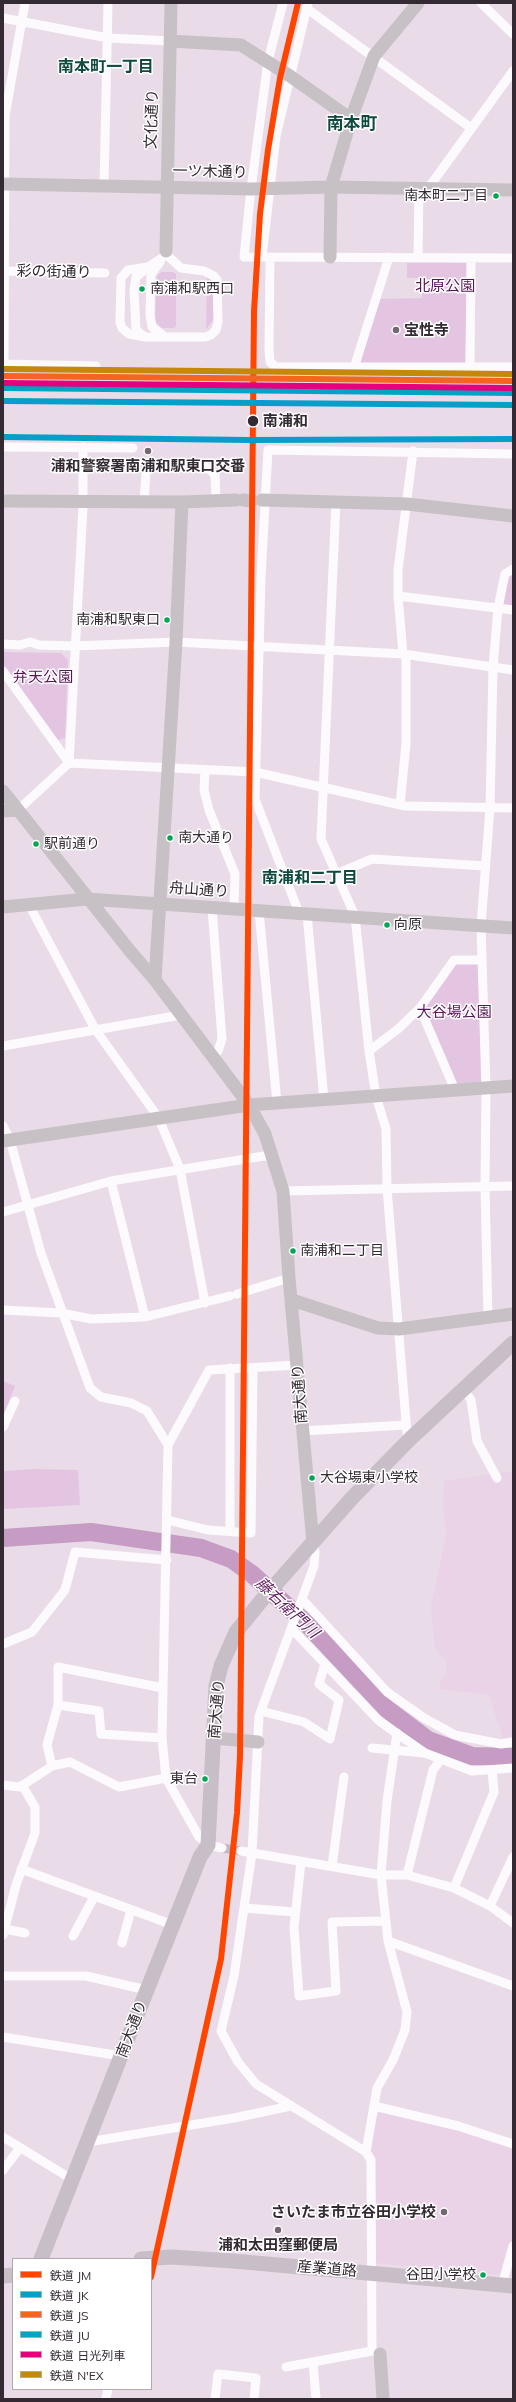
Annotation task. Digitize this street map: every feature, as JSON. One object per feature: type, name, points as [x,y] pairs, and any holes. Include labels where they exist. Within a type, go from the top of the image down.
[{"type":"main road","points":[[314,1543],[352,1498],[410,1439],[513,1343]]},
{"type":"main road","name":"南大通り","points":[[41,2258],[200,1857],[215,1846],[214,1738],[216,1686],[221,1666],[236,1632],[261,1601],[314,1543]]},
{"type":"main road","name":"産業道路","points":[[152,2258],[167,2257],[507,2285]]},
{"type":"street","points":[[25,3],[5,116],[3,184],[4,364],[96,366]]},
{"type":"street","points":[[104,186],[108,3]]},
{"type":"street","name":"文化通り","points":[[164,254],[171,3]]},
{"type":"street","points":[[283,3],[268,61],[251,189],[244,257],[513,258]]},
{"type":"street","points":[[330,257],[331,187],[351,119],[374,56],[418,3]]},
{"type":"street","points":[[481,3],[513,34]]},
{"type":"street","points":[[471,128],[307,6],[276,136],[270,188],[266,257],[270,362],[276,367],[513,368]]},
{"type":"street","points":[[3,18],[108,38],[240,45],[268,61],[351,119]]},
{"type":"street","points":[[418,257],[423,190],[513,71]]},
{"type":"street","name":"一ツ木通り","points":[[3,184],[251,189],[331,187],[423,190],[513,190]]},
{"type":"street","points":[[147,337],[136,330],[135,280],[142,270],[164,254]]},
{"type":"street","points":[[164,254],[182,268],[204,271],[214,276],[218,287],[218,322],[214,333],[205,337],[147,337],[128,334],[122,328],[120,322],[119,284],[121,278],[128,270],[148,266],[164,254]]},
{"type":"street","points":[[164,254],[151,274],[150,315],[152,327],[159,334],[167,337]]},
{"type":"street","points":[[354,368],[389,257]]},
{"type":"street","points":[[470,368],[471,258]]},
{"type":"street","name":"彩の街通り","points":[[3,271],[105,273]]},
{"type":"street","points":[[3,447],[133,448]]},
{"type":"street","points":[[3,811],[18,810],[69,763],[74,646],[83,501],[83,447]]},
{"type":"street","points":[[324,1100],[303,913],[255,799],[259,647],[252,500],[268,450],[413,451],[513,454]]},
{"type":"street","points":[[400,805],[406,744],[406,658],[403,654],[398,596],[398,570],[413,451]]},
{"type":"street","points":[[144,502],[146,472],[152,467],[204,466],[215,474],[216,500]]},
{"type":"street","points":[[3,501],[336,501],[407,504],[513,516]]},
{"type":"street","points":[[336,501],[330,651],[322,787],[321,839],[356,916],[369,1051],[376,1096],[386,1129],[387,1188],[406,1425],[410,1439]]},
{"type":"street","points":[[155,980],[176,642],[182,502]]},
{"type":"street","points":[[488,1318],[485,1186],[486,1089],[481,926],[490,808],[493,667],[498,608],[505,574],[513,569]]},
{"type":"street","points":[[398,596],[513,610]]},
{"type":"street","points":[[3,644],[20,645],[30,642],[38,645],[74,646],[176,642],[403,654],[513,670]]},
{"type":"street","points":[[3,671],[69,763]]},
{"type":"street","points":[[69,763],[255,772],[400,805],[513,808]]},
{"type":"street","points":[[205,770],[204,790],[209,810],[235,874],[234,908]]},
{"type":"street","name":"南大通り","points":[[3,791],[87,899],[155,980],[249,1105],[265,1134],[283,1191],[288,1278],[292,1300],[302,1431],[314,1543]]},
{"type":"street","points":[[336,874],[372,859],[485,866]]},
{"type":"street","name":"舟山通り","points":[[3,907],[28,903],[87,899],[356,916],[513,928]]},
{"type":"street","points":[[28,903],[95,1029],[158,1117],[180,1169],[205,1304]]},
{"type":"street","points":[[212,908],[222,1039],[218,1051],[213,1057]]},
{"type":"street","points":[[259,911],[277,1103]]},
{"type":"street","points":[[369,1051],[398,1029],[420,1008],[454,960],[482,960]]},
{"type":"street","points":[[420,1008],[455,1090]]},
{"type":"street","points":[[3,1046],[181,1015]]},
{"type":"street","points":[[7,1141],[158,1117],[249,1105],[513,1086]]},
{"type":"street","points":[[3,1126],[61,1313],[90,1388],[101,1397],[131,1403],[147,1411],[157,1424],[168,1445]]},
{"type":"street","points":[[3,1212],[111,1181],[264,1156],[273,1157]]},
{"type":"street","points":[[111,1181],[144,1317]]},
{"type":"street","points":[[283,1191],[513,1186]]},
{"type":"street","points":[[3,1310],[61,1313],[91,1319],[144,1317],[205,1304],[288,1278]]},
{"type":"street","points":[[292,1300],[378,1328],[399,1329],[513,1314]]},
{"type":"street","points":[[215,1846],[199,1838],[166,1778],[162,1738],[167,1557],[168,1445],[209,1370],[298,1365]]},
{"type":"street","points":[[230,1368],[230,1531]]},
{"type":"street","points":[[167,1525],[251,1533],[253,1368]]},
{"type":"street","points":[[464,1390],[471,1400],[477,1441],[496,1478]]},
{"type":"street","points":[[3,1427],[15,1401]]},
{"type":"street","points":[[302,1431],[406,1425]]},
{"type":"street","points":[[314,1543],[316,1553],[314,1566],[302,1603],[261,1711],[252,1853],[234,1976],[221,2031],[238,2062],[256,2084],[366,2152],[371,2160],[376,2353],[383,2399]]},
{"type":"street","points":[[3,1644],[32,1632],[65,1590],[75,1552],[167,1557]]},
{"type":"street","points":[[302,1603],[387,1692],[424,1718],[455,1735],[501,1744],[513,1742]]},
{"type":"street","points":[[293,1627],[325,1664],[379,1721],[425,1753],[472,1771],[513,1768]]},
{"type":"street","points":[[261,1711],[304,1722],[330,1739],[339,1700],[319,1684],[325,1664]]},
{"type":"street","points":[[52,1766],[47,1745],[58,1705],[58,1667],[163,1688]]},
{"type":"street","points":[[58,1705],[99,1711],[101,1734],[162,1738]]},
{"type":"street","points":[[366,2152],[378,2088],[393,2060],[405,2030],[407,2012],[388,1941],[381,1875],[397,1733]]},
{"type":"street","points":[[214,1738],[258,1742]]},
{"type":"street","points":[[372,1748],[425,1753]]},
{"type":"street","points":[[408,1875],[434,1770],[441,1759]]},
{"type":"street","points":[[3,1785],[22,1785],[52,1766],[70,1762],[119,1786],[166,1778]]},
{"type":"street","points":[[454,1888],[494,1792],[492,1770]]},
{"type":"street","points":[[332,1866],[344,1777]]},
{"type":"street","points":[[22,1785],[35,1807],[35,1833],[22,1869],[4,1932],[25,1933]]},
{"type":"street","points":[[240,1851],[381,1875],[408,1875],[454,1888],[490,1906],[513,1923]]},
{"type":"street","points":[[490,1906],[513,1857]]},
{"type":"street","points":[[300,1862],[294,1927],[299,1996],[336,1991],[332,1922],[386,1921]]},
{"type":"street","points":[[22,1869],[94,1897],[173,1925]]},
{"type":"street","points":[[73,1936],[94,1897]]},
{"type":"street","points":[[244,1908],[295,1912]]},
{"type":"street","points":[[122,1943],[131,1910]]},
{"type":"street","points":[[388,1941],[513,1986]]},
{"type":"street","points":[[3,1976],[86,1976],[147,1990]]},
{"type":"street","points":[[3,2037],[121,2056]]},
{"type":"street","points":[[88,2142],[234,2118],[291,2106]]},
{"type":"street","points":[[374,2106],[458,2126],[513,2144]]},
{"type":"street","points":[[3,2138],[73,2180]]},
{"type":"street","points":[[3,2170],[20,2148]]},
{"type":"street","points":[[507,2285],[513,2246]]},
{"type":"street","points":[[286,2366],[376,2353]]},
{"type":"street","points":[[313,2362],[316,2399]]},
{"type":"street","points":[[215,2399],[218,2374],[256,2378],[254,2399]]},
{"type":"shaded area","points":[[513,1471],[513,1737],[503,1738],[489,1695],[439,1689],[440,1682],[447,1672],[446,1661],[435,1648],[431,1606],[446,1535],[443,1505],[444,1481]]},
{"type":"shaded area","name":"さいたま市立谷田小学校","points":[[380,2112],[455,2129],[513,2147],[513,2276],[374,2263],[374,2160],[371,2151],[376,2117]]},
{"type":"green space","name":"北原公園","points":[[407,263],[466,263],[468,265],[465,363],[361,364],[359,360],[378,299],[422,298],[423,278],[407,278]]},
{"type":"green space","points":[[161,272],[173,272],[176,274],[176,326],[174,328],[162,328],[155,321],[156,284],[157,276]]},
{"type":"green space","points":[[207,277],[213,283],[214,319],[206,329]]},
{"type":"green space","points":[[513,573],[513,607],[506,606],[502,602],[508,576]]},
{"type":"green space","name":"弁天公園","points":[[4,652],[61,653],[68,660],[65,738],[58,740],[3,665]]},
{"type":"green space","name":"大谷場公園","points":[[454,960],[482,960],[486,1089],[455,1090],[420,1008]]},
{"type":"green space","points":[[3,1381],[15,1386],[3,1416]]},
{"type":"green space","points":[[36,1469],[78,1470],[80,1505],[3,1509],[3,1471]]},
{"type":"waterway","name":"藤右衛門川","points":[[3,1538],[91,1532],[201,1548],[231,1559],[252,1574],[310,1627],[387,1709],[428,1740],[472,1756],[513,1757]]},
{"type":"tunnel","points":[[222,1848],[241,1851]]},
{"type":"rail line","name":"JM","points":[[152,2272],[221,1959],[237,1813],[240,1756],[254,311],[260,214],[268,150],[280,78],[298,3]]},
{"type":"rail line","name":"N'EX","points":[[3,369],[513,374]]},
{"type":"rail line","name":"JS","points":[[3,376],[513,381]]},
{"type":"rail line","name":"日光列車","points":[[3,383],[513,388]]},
{"type":"rail line","name":"JU","points":[[3,388],[513,393]]},
{"type":"rail line","name":"JK","points":[[3,401],[513,405]]},
{"type":"rail line","name":"JK","points":[[3,437],[249,440],[513,439]]},
{"type":"place","name":"南本町二丁目","points":[[496,196]]},
{"type":"place","name":"南浦和駅西口","points":[[142,289]]},
{"type":"place","name":"宝性寺","points":[[396,330]]},
{"type":"place","name":"南浦和","points":[[253,421]]},
{"type":"place","name":"浦和警察署南浦和駅東口交番","points":[[148,451]]},
{"type":"place","name":"南浦和駅東口","points":[[167,620]]},
{"type":"place","name":"南大通り","points":[[170,838]]},
{"type":"place","name":"駅前通り","points":[[36,844]]},
{"type":"place","name":"向原","points":[[387,925]]},
{"type":"place","name":"南浦和二丁目","points":[[293,1251]]},
{"type":"place","name":"大谷場東小学校","points":[[312,1478]]},
{"type":"place","name":"東台","points":[[205,1779]]},
{"type":"place","name":"さいたま市立谷田小学校","points":[[444,2212]]},
{"type":"place","name":"浦和太田窪郵便局","points":[[278,2230]]},
{"type":"place","name":"谷田小学校","points":[[483,2275]]},
{"type":"district","name":"南本町一丁目","points":[[106,67]]},
{"type":"district","name":"南本町","points":[[352,124]]},
{"type":"district","name":"南浦和二丁目","points":[[310,878]]}]
